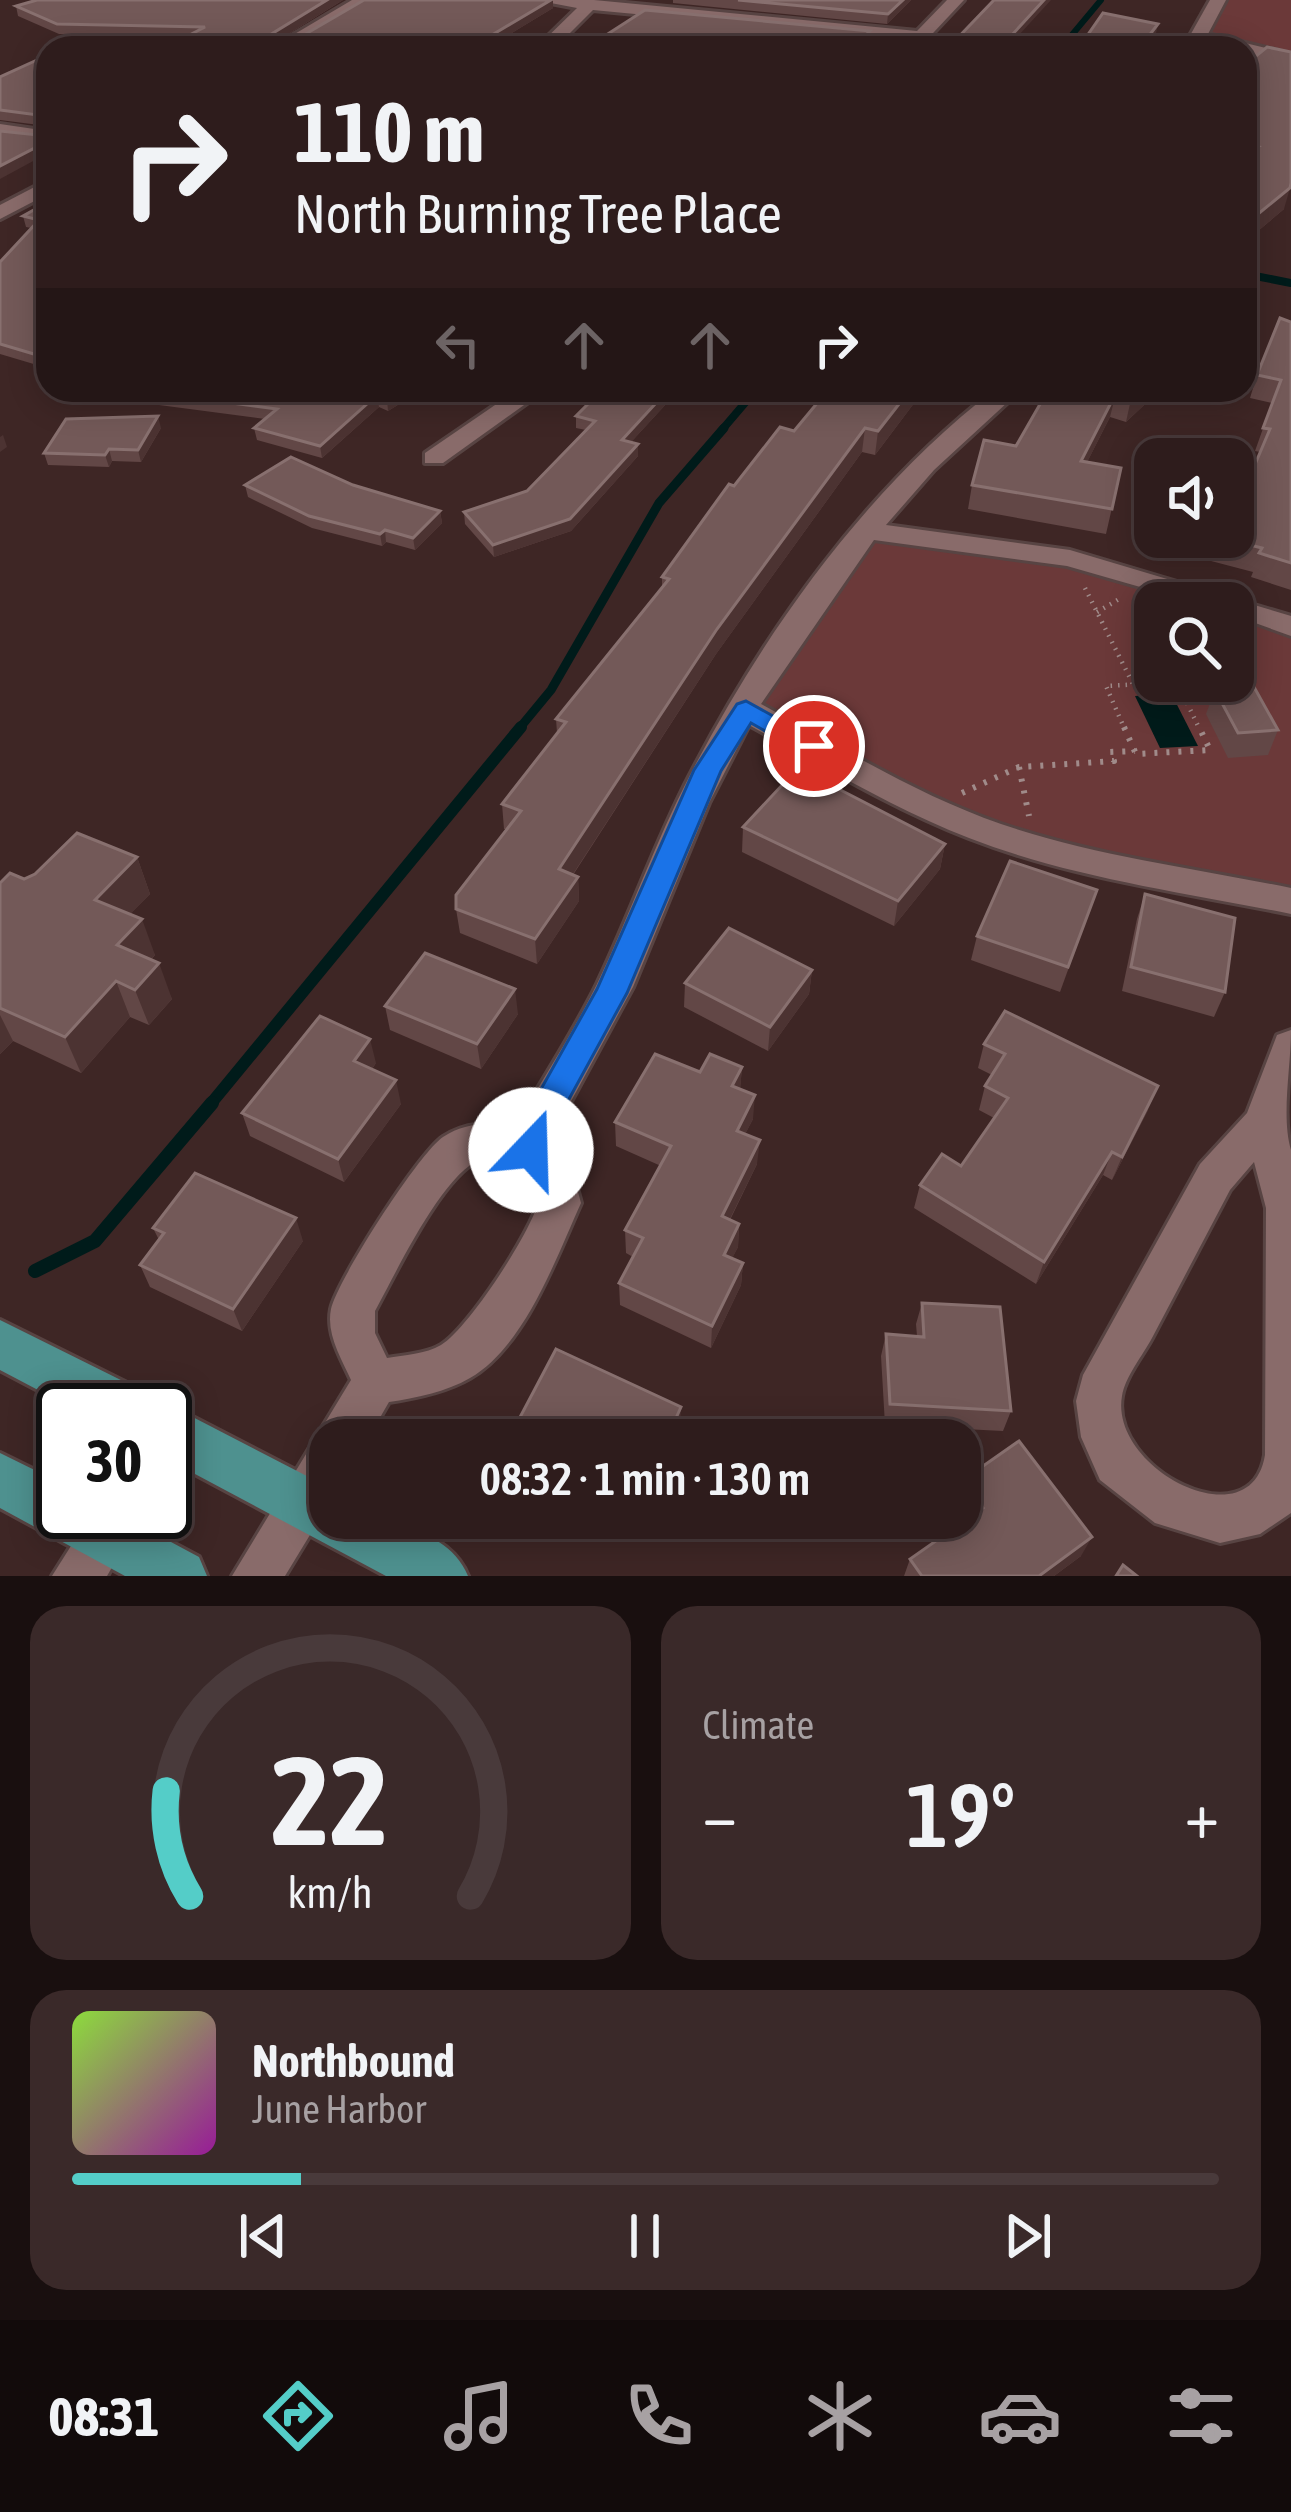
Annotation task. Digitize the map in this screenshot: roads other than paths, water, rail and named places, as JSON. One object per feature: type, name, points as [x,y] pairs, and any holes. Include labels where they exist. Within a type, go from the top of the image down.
[{"type":"main road","points":[[0,1344],[75,1383]]},
{"type":"main road","points":[[192,1444],[309,1505]]},
{"type":"main road","points":[[0,1479],[91,1556],[180,1576]]},
{"type":"main road","points":[[372,1539],[441,1576]]},
{"type":"street","points":[[301,36],[364,0]]},
{"type":"street","points":[[543,0],[680,16],[842,25],[889,36]]},
{"type":"street","points":[[680,16],[693,0]]},
{"type":"street","points":[[920,36],[956,0]]},
{"type":"street","points":[[1198,36],[1218,0]]},
{"type":"street","points":[[557,36],[587,7]]},
{"type":"street","points":[[1257,53],[1291,59]]},
{"type":"street","points":[[0,130],[36,135]]},
{"type":"street","points":[[0,213],[36,193]]},
{"type":"street","points":[[434,458],[516,402]]},
{"type":"street","points":[[524,1148],[611,993],[680,827],[746,710],[868,531],[977,402]]},
{"type":"street","points":[[868,531],[1070,558],[1153,582]]},
{"type":"street","points":[[1254,613],[1291,627]]},
{"type":"street","points":[[746,710],[946,816],[1033,847],[1291,901]]},
{"type":"street","points":[[1263,1123],[1288,1208],[1289,1455],[1281,1490],[1256,1514],[1216,1518],[1176,1509],[1141,1488],[1116,1462],[1100,1427],[1099,1391],[1215,1178],[1263,1123],[1291,1046]]},
{"type":"street","points":[[353,1419],[375,1382],[428,1372],[460,1359],[486,1332],[560,1203],[560,1179],[548,1161],[510,1141],[486,1140],[454,1152],[353,1310],[353,1335],[375,1382]]},
{"type":"street","points":[[257,1576],[309,1525]]},
{"type":"water","points":[[1138,702],[1176,702],[1198,746],[1160,748]]},
{"type":"waterway","points":[[1071,36],[1101,0]]},
{"type":"waterway","points":[[1257,276],[1291,283]]},
{"type":"waterway","points":[[721,431],[746,402]]},
{"type":"waterway","points":[[518,730],[551,690],[659,503],[724,428]]},
{"type":"waterway","points":[[209,1106],[521,727]]},
{"type":"waterway","points":[[35,1271],[95,1241],[212,1103]]}]
